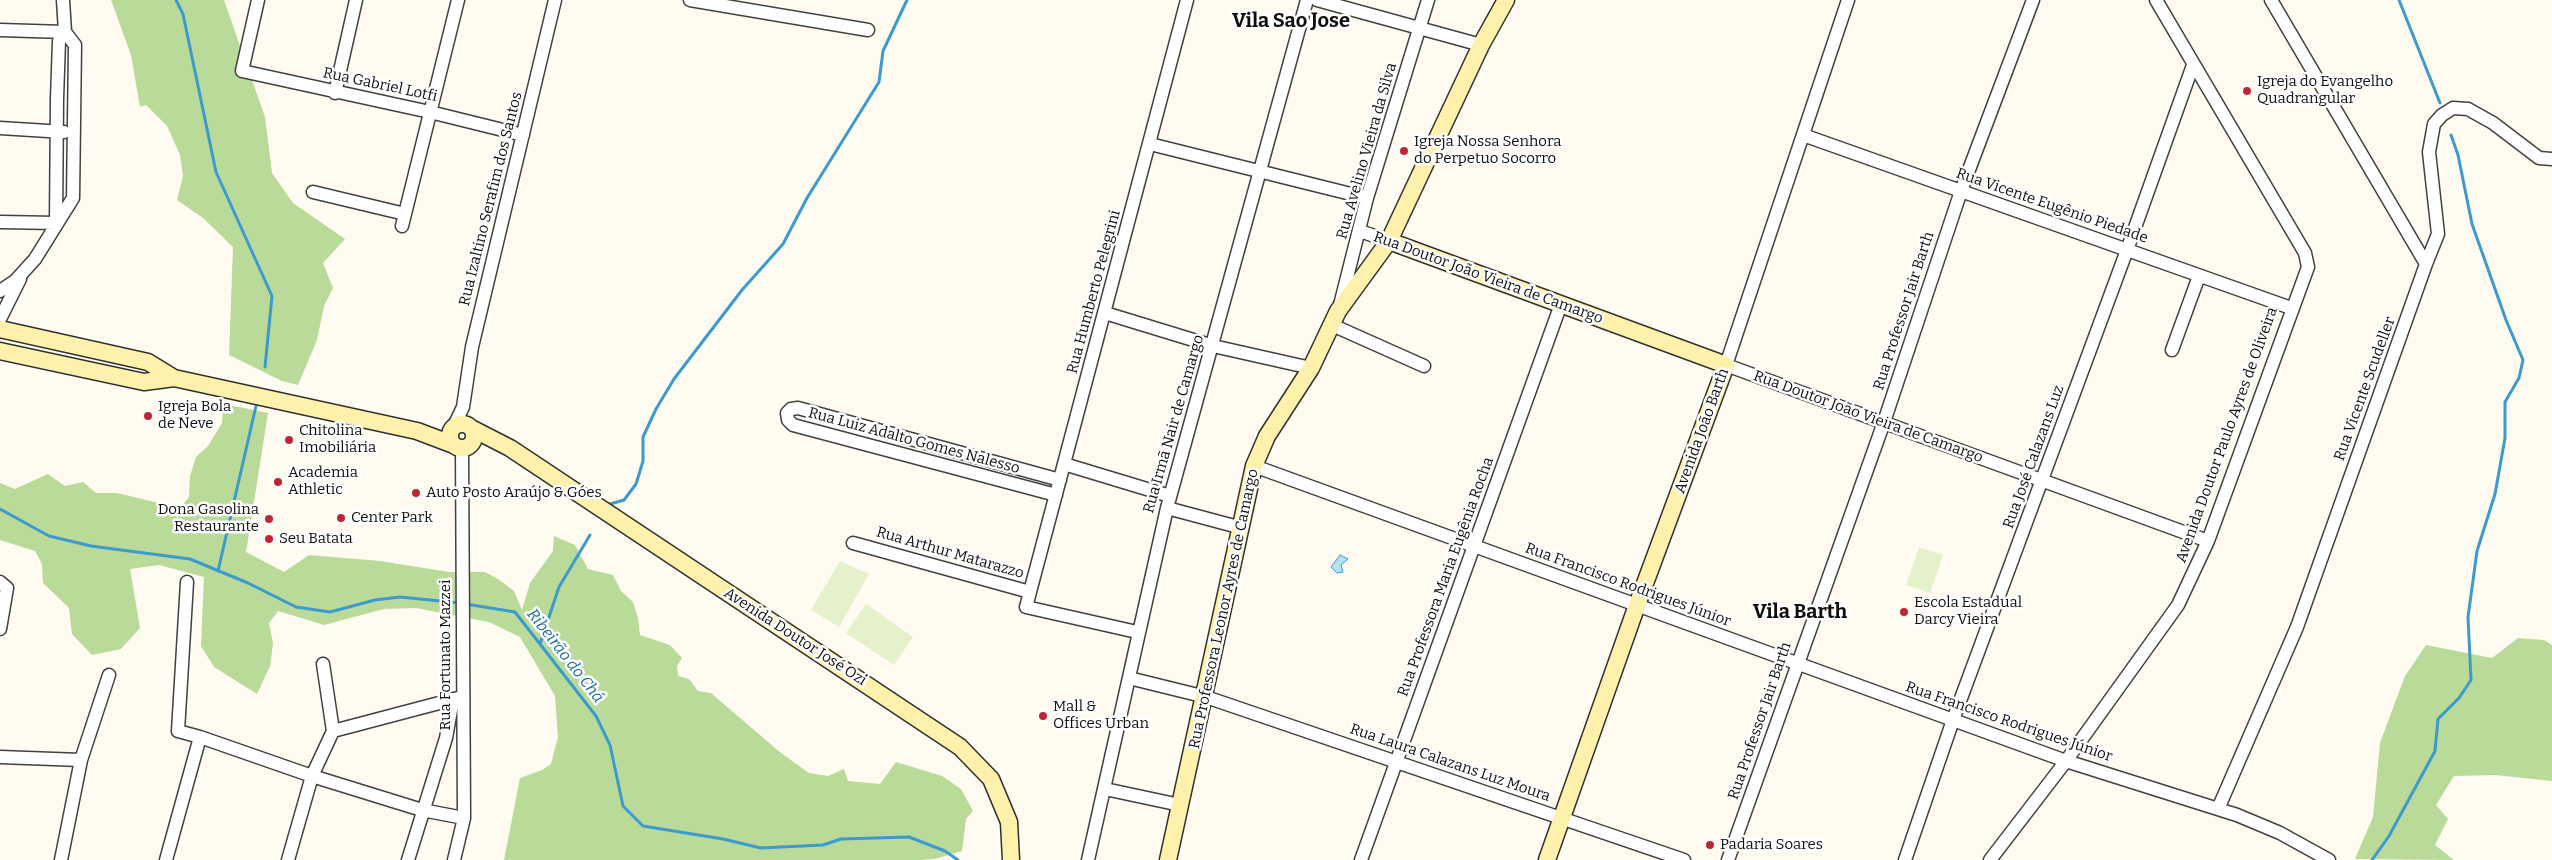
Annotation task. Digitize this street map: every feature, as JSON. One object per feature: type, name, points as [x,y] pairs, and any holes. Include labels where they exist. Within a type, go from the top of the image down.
[{"type":"main road","name":"Rua Professora Leonor Ayres de Camargo","points":[[1168,860],[1206,697],[1254,466],[1267,436],[1311,368],[1335,318],[1389,241],[1482,45],[1506,0]]},
{"type":"main road","name":"Rua Doutor João Vieira de Camargo","points":[[1389,241],[1726,365]]},
{"type":"main road","points":[[0,329],[148,362],[174,378],[417,432],[462,436]]},
{"type":"main road","points":[[0,351],[144,382],[174,378]]},
{"type":"main road","name":"Avenida João Barth","points":[[1547,860],[1637,605],[1726,365]]},
{"type":"main road","name":"Avenida Doutor José Ozi","points":[[462,436],[522,457],[960,747],[991,779],[1009,822],[1011,860]]},
{"type":"street","points":[[0,292],[35,259],[73,198],[75,45],[65,32],[63,0]]},
{"type":"street","name":"Rua Gabriel Lotfi","points":[[258,0],[242,71],[335,93],[430,112],[523,135]]},
{"type":"street","points":[[335,93],[356,0]]},
{"type":"street","points":[[313,192],[404,220],[458,0]]},
{"type":"street","name":"Rua Izaltino Serafim dos Santos","points":[[462,436],[463,407],[472,347],[555,0]]},
{"type":"street","points":[[690,0],[868,30]]},
{"type":"street","name":"Rua Humberto Pelegrini","points":[[1030,592],[1187,0]]},
{"type":"street","name":"Rua Irmã Nair de Camargo","points":[[1088,860],[1168,502],[1262,172],[1308,0]]},
{"type":"street","points":[[1317,0],[1482,45]]},
{"type":"street","name":"Rua Avelino Vieira da Silva","points":[[1335,318],[1368,198],[1428,0]]},
{"type":"street","name":"Avenida João Barth","points":[[1726,365],[1848,0]]},
{"type":"street","name":"Rua Professor Jair Barth","points":[[1728,860],[1884,422],[1961,191],[2033,0]]},
{"type":"street","name":"Avenida Doutor Paulo Ayres de Oliveira","points":[[1990,860],[2066,761],[2178,605],[2208,540],[2291,308],[2308,267],[2305,253],[2156,0]]},
{"type":"street","points":[[2271,0],[2426,264]]},
{"type":"street","points":[[0,30],[65,32]]},
{"type":"street","points":[[56,223],[59,41],[65,32]]},
{"type":"street","name":"Rua José Calazans Luz","points":[[1905,860],[1953,720],[2043,480],[2193,65]]},
{"type":"street","name":"Rua Vicente Scudeller","points":[[2218,809],[2297,627],[2438,234],[2430,152],[2434,124],[2442,115],[2453,108],[2468,109],[2493,123],[2539,158],[2552,158]]},
{"type":"street","points":[[0,128],[74,133]]},
{"type":"street","name":"Rua Vicente Eugênio Piedade","points":[[1802,135],[2291,308]]},
{"type":"street","points":[[1150,144],[1368,198]]},
{"type":"street","points":[[0,222],[56,223]]},
{"type":"street","name":"Rua Doutor João Vieira de Camargo","points":[[1360,231],[1389,241]]},
{"type":"street","points":[[0,320],[23,272]]},
{"type":"street","points":[[2172,350],[2199,276]]},
{"type":"street","name":"Rua Professora Maria Eugênia Rocha","points":[[1361,860],[1561,304]]},
{"type":"street","points":[[1105,313],[1213,346],[1311,368]]},
{"type":"street","points":[[1335,318],[1424,366]]},
{"type":"street","name":"Rua Doutor João Vieira de Camargo","points":[[1726,365],[2208,540]]},
{"type":"street","name":"Rua Luiz Adalto Gomes Nalesso","points":[[1056,495],[793,425],[788,420],[787,413],[791,409],[798,408],[1060,480]]},
{"type":"street","points":[[875,446],[878,430]]},
{"type":"street","name":"Rua Fortunato Mazzei","points":[[454,860],[464,818],[458,698],[462,620],[462,436]]},
{"type":"street","points":[[962,470],[966,454]]},
{"type":"street","points":[[1064,464],[1242,528]]},
{"type":"street","name":"Rua Francisco Rodrigues Júnior","points":[[1254,466],[2066,761],[2218,809],[2280,833],[2329,860]]},
{"type":"street","name":"Rua Arthur Matarazzo","points":[[853,543],[1030,592],[1026,607],[1138,632]]},
{"type":"street","points":[[0,582],[7,588],[0,629]]},
{"type":"street","points":[[187,582],[178,731],[312,776],[422,810],[464,818]]},
{"type":"street","points":[[288,860],[312,776],[334,731],[323,664]]},
{"type":"street","points":[[61,860],[81,760],[109,675]]},
{"type":"street","points":[[1129,678],[1206,697]]},
{"type":"street","name":"Rua Laura Calazans Luz Moura","points":[[1206,697],[1684,860]]},
{"type":"street","points":[[334,731],[458,698]]},
{"type":"street","points":[[408,860],[458,698]]},
{"type":"street","points":[[166,860],[200,738]]},
{"type":"street","points":[[0,757],[81,760]]},
{"type":"street","points":[[1105,788],[1180,805]]},
{"type":"green space","points":[[111,0],[224,0],[265,117],[272,173],[293,203],[345,239],[323,263],[333,288],[324,306],[317,340],[298,385],[282,381],[229,355],[233,247],[203,218],[177,200],[183,176],[180,155],[167,126],[146,105],[140,107],[131,55]]},
{"type":"green space","points":[[234,406],[268,413],[246,552],[284,572],[309,555],[380,561],[449,572],[485,572],[514,591],[522,610],[530,583],[553,551],[554,536],[575,545],[588,569],[613,575],[621,591],[633,602],[638,618],[640,635],[670,645],[682,658],[677,666],[678,676],[689,679],[698,691],[711,693],[781,753],[809,773],[828,776],[844,769],[848,781],[880,784],[896,762],[942,776],[961,789],[973,811],[966,819],[962,851],[935,859],[919,860],[504,860],[520,778],[542,770],[551,764],[558,737],[555,696],[520,637],[489,622],[416,608],[384,609],[324,625],[278,611],[269,623],[273,643],[270,666],[257,694],[214,667],[201,646],[204,577],[159,565],[130,569],[140,628],[121,649],[92,655],[72,634],[69,608],[43,583],[42,564],[35,551],[0,540],[0,483],[15,489],[48,474],[65,486],[83,482],[96,493],[117,493],[180,508],[189,497],[190,476],[196,457],[208,446],[222,423],[223,407]]},
{"type":"green space","points":[[1919,547],[1943,555],[1930,593],[1906,585]]},
{"type":"green space","points":[[840,561],[869,574],[839,627],[811,610]]},
{"type":"green space","points":[[866,604],[913,637],[894,665],[846,633]]},
{"type":"green space","points":[[2518,638],[2544,640],[2552,645],[2552,781],[2495,775],[2454,776],[2436,805],[2448,819],[2435,845],[2454,860],[2355,859],[2373,817],[2380,743],[2405,676],[2426,645],[2492,658]]},
{"type":"water","points":[[1340,555],[1348,559],[1341,565],[1343,572],[1337,573],[1331,567]]},
{"type":"waterway","points":[[176,0],[183,14],[216,172],[272,296],[265,367]]},
{"type":"waterway","points":[[607,505],[624,500],[636,484],[643,461],[643,437],[656,409],[674,379],[742,290],[783,244],[807,198],[879,82],[883,51],[907,0]]},
{"type":"waterway","points":[[2399,0],[2440,103]]},
{"type":"waterway","points":[[2372,860],[2389,836],[2435,751],[2438,719],[2459,698],[2471,680],[2468,617],[2477,551],[2495,494],[2505,438],[2505,402],[2519,378],[2523,360],[2506,320],[2472,224],[2458,155],[2451,135]]},
{"type":"waterway","points":[[218,571],[256,406]]},
{"type":"waterway","name":"Ribeirão do Chá","points":[[0,509],[49,536],[91,546],[190,559],[248,583],[296,607],[330,612],[375,600],[400,597],[460,603]]},
{"type":"waterway","points":[[540,644],[559,587],[590,535]]},
{"type":"waterway","name":"Ribeirão do Chá","points":[[466,604],[515,612],[596,716],[610,745],[623,806],[643,826],[723,839],[761,848],[823,845],[841,839],[909,837],[945,851],[958,860]]},
{"type":"place","name":"Igreja do Evangelho Quadrangular","points":[[2247,91]]},
{"type":"place","name":"Igreja Nossa Senhora do Perpetuo Socorro","points":[[1404,151]]},
{"type":"place","name":"Igreja Bola de Neve","points":[[148,416]]},
{"type":"place","name":"Chitolina Imobiliária","points":[[289,440]]},
{"type":"place","name":"Academia Athletic","points":[[278,482]]},
{"type":"place","name":"Auto Posto Araújo & Góes","points":[[416,493]]},
{"type":"place","name":"Center Park","points":[[341,518]]},
{"type":"place","name":"Dona Gasolina Restaurante","points":[[269,519]]},
{"type":"place","name":"Seu Batata","points":[[269,539]]},
{"type":"place","name":"Escola Estadual Darcy Vieira","points":[[1904,612]]},
{"type":"place","name":"Mall & Offices Urban","points":[[1043,716]]},
{"type":"place","name":"Padaria Soares","points":[[1710,845]]},
{"type":"district","name":"Vila Sao Jose","points":[[1291,21]]},
{"type":"district","name":"Vila Barth","points":[[1800,612]]}]
